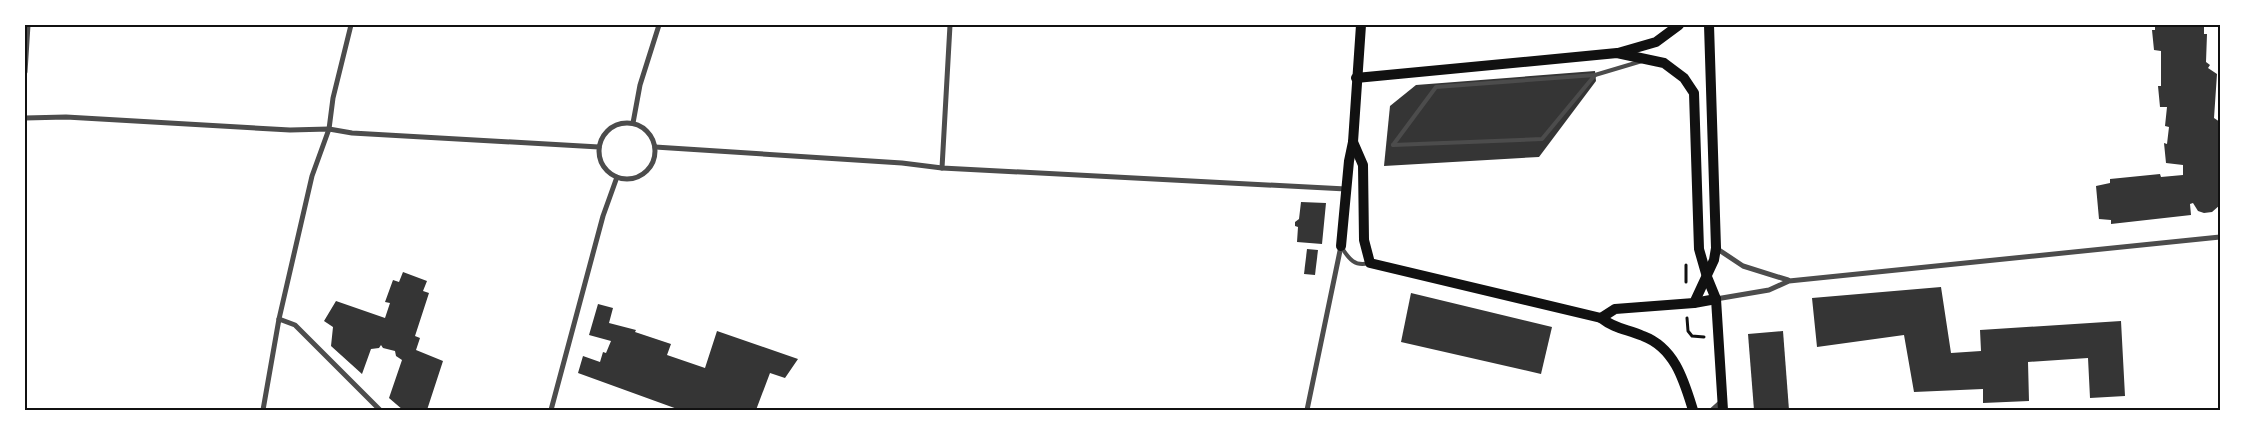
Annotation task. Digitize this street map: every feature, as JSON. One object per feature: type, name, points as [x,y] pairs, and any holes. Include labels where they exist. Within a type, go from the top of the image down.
[{"type":"main road","points":[[1340,246],[1353,142],[1360,25]]},
{"type":"main road","points":[[1356,78],[1618,54],[1656,42],[1680,25]]},
{"type":"main road","points":[[1694,303],[1714,260],[1716,248],[1709,25]]},
{"type":"main road","points":[[1618,54],[1664,63],[1677,71],[1690,84],[1694,93],[1699,249],[1716,299],[1723,405]]},
{"type":"main road","points":[[1353,142],[1362,165],[1364,240],[1370,263],[1601,318],[1613,326],[1650,339],[1677,366],[1683,378],[1693,410]]},
{"type":"main road","points":[[1601,318],[1615,310],[1694,303],[1716,299]]},
{"type":"street","points":[[25,72],[28,25]]},
{"type":"street","points":[[263,410],[279,319],[312,176],[329,129],[333,98],[351,25]]},
{"type":"street","points":[[633,123],[640,86],[659,25]]},
{"type":"street","points":[[942,168],[950,25]]},
{"type":"street","points":[[25,118],[66,117],[290,130],[329,129],[352,133],[600,147]]},
{"type":"street","points":[[623,123],[633,123],[645,129],[650,134],[655,147],[653,162],[644,173],[631,178],[617,177],[610,173],[601,162],[600,147],[602,139],[607,131],[623,123]]},
{"type":"street","points":[[655,147],[902,163],[942,168],[1346,189]]},
{"type":"street","points":[[551,410],[603,216],[617,177]]},
{"type":"street","points":[[1716,299],[1769,290],[1789,281],[2220,237]]},
{"type":"street","points":[[1307,410],[1340,246]]},
{"type":"street","points":[[1716,248],[1743,266],[1789,281]]},
{"type":"street","points":[[279,319],[295,326],[380,410]]},
{"type":"street","points":[[1712,410],[1723,405]]},
{"type":"lane","points":[[1595,74],[1542,139],[1393,145],[1436,87],[1595,74],[1647,59]]},
{"type":"lane","points":[[1340,246],[1354,263],[1362,265],[1370,263]]},
{"type":"path","points":[[1687,325],[1692,336],[1705,337]]},
{"type":"building","points":[[2155,25],[2204,25],[2204,34],[2207,34],[2206,62],[2210,65],[2208,68],[2217,74],[2214,118],[2220,122],[2220,205],[2212,212],[2204,213],[2198,211],[2193,203],[2190,204],[2191,215],[2111,224],[2111,220],[2099,219],[2096,186],[2110,183],[2110,179],[2160,174],[2161,177],[2183,175],[2183,165],[2166,163],[2164,143],[2167,144],[2169,127],[2165,126],[2167,107],[2160,107],[2158,86],[2161,86],[2161,51],[2154,50],[2152,30],[2155,30]]},
{"type":"building","points":[[1595,71],[1596,81],[1539,157],[1384,166],[1390,106],[1416,85]]},
{"type":"building","points":[[1301,202],[1326,203],[1322,244],[1297,242],[1298,227],[1295,226],[1295,222],[1299,219]]},
{"type":"building","points":[[1307,249],[1318,250],[1315,275],[1304,274]]},
{"type":"building","points":[[403,272],[427,281],[423,291],[429,293],[415,336],[420,338],[416,350],[443,361],[427,410],[403,410],[389,398],[402,360],[396,356],[395,351],[383,348],[381,345],[379,348],[371,349],[362,374],[331,346],[333,327],[324,321],[336,301],[385,318],[390,303],[385,302],[393,280],[399,282]]},
{"type":"building","points":[[1941,287],[1951,353],[1981,351],[1980,330],[2121,321],[2125,396],[2090,398],[2088,358],[2028,362],[2029,401],[1983,403],[1983,389],[1914,392],[1904,335],[1817,347],[1812,298]]},
{"type":"building","points":[[1411,293],[1552,327],[1541,374],[1401,342]]},
{"type":"building","points":[[598,304],[613,308],[609,323],[636,330],[635,332],[671,344],[667,355],[705,368],[717,331],[798,359],[785,378],[770,373],[756,410],[680,410],[578,373],[583,356],[600,362],[603,352],[606,353],[611,341],[589,335]]},
{"type":"building","points":[[1783,331],[1789,410],[1754,410],[1748,334]]}]
